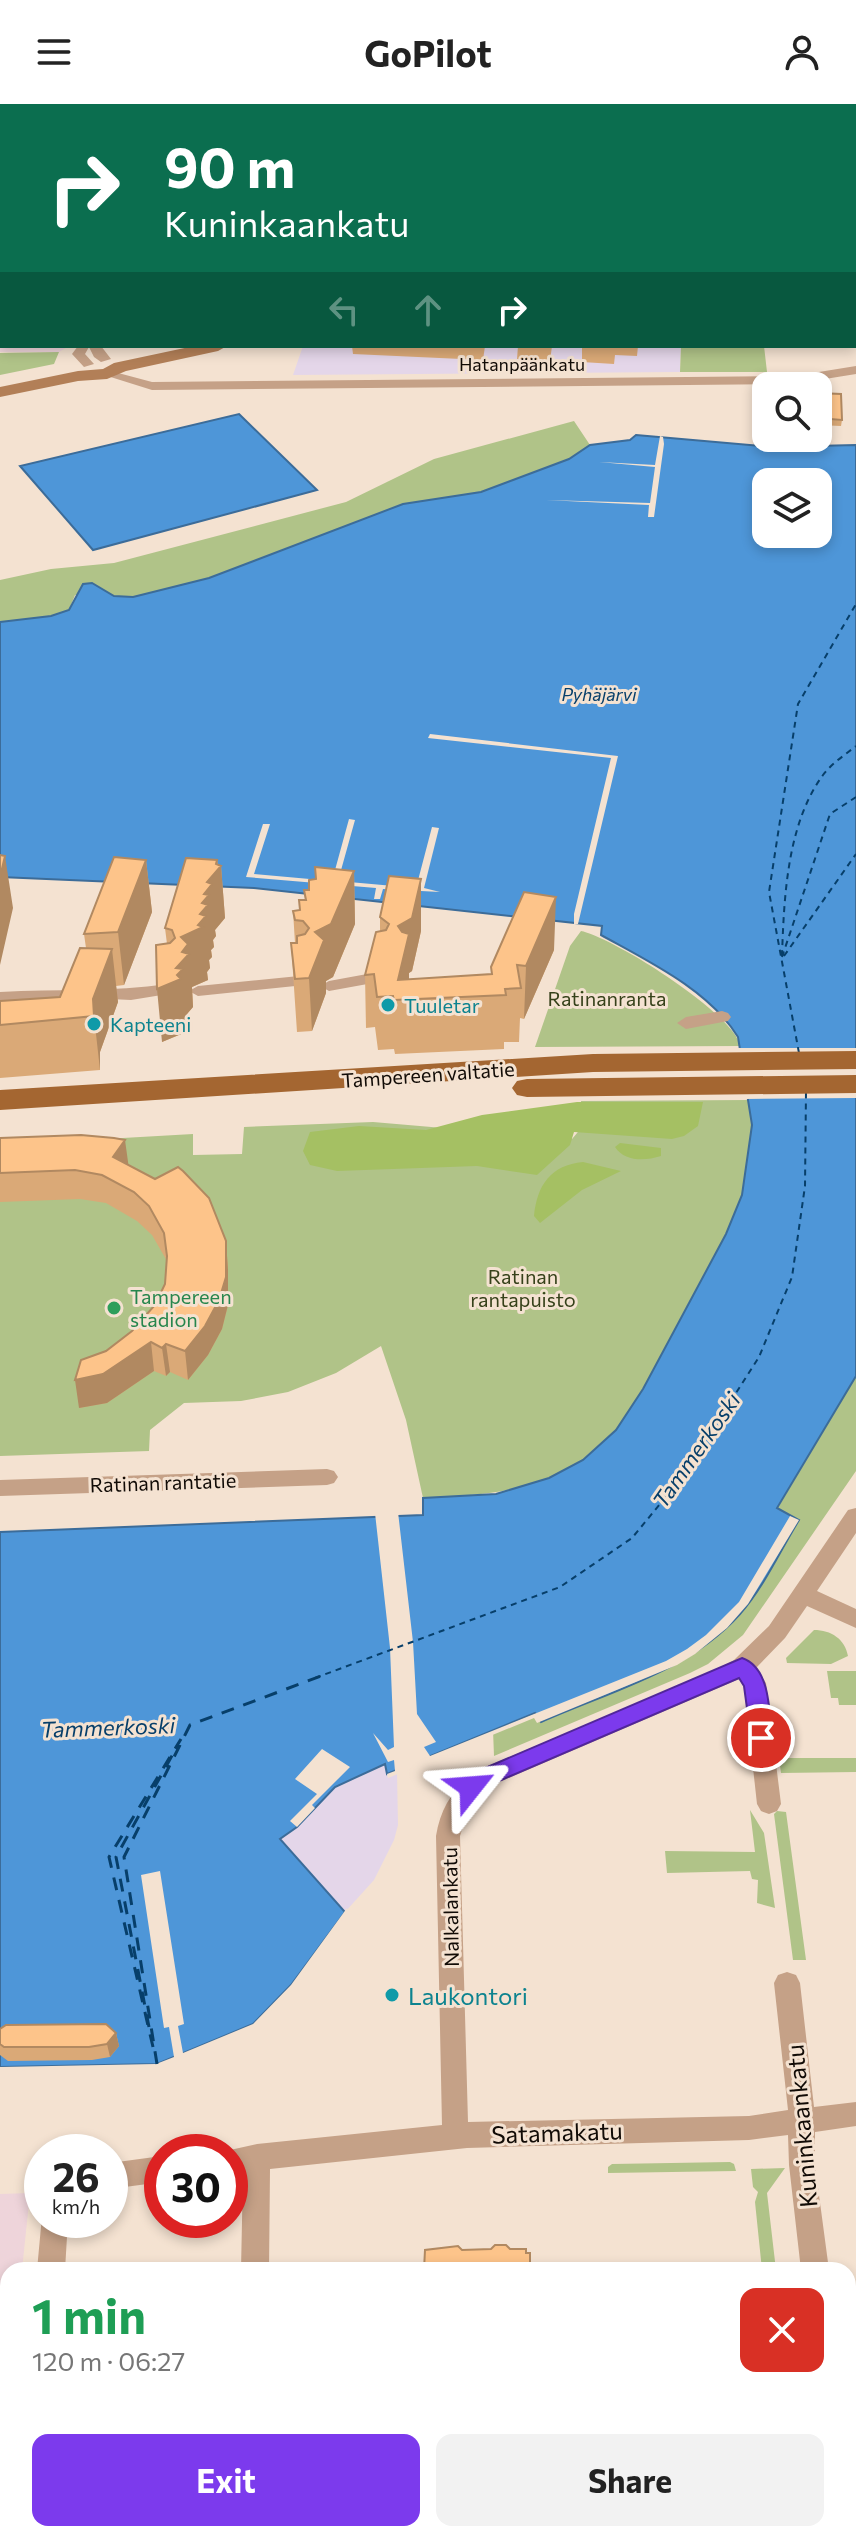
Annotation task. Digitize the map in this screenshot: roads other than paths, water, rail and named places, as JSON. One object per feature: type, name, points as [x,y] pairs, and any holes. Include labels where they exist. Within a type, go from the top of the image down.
[{"type":"main road","points":[[0,384],[177,348]]},
{"type":"main road","points":[[0,392],[101,363],[204,348]]},
{"type":"main road","name":"Tampereen valtatie","points":[[0,1100],[618,1074],[856,1060]]},
{"type":"main road","name":"Tampereen valtatie","points":[[0,1119],[455,1090],[618,1074],[856,1084]]},
{"type":"street","name":"Hatanpäänkatu","points":[[101,363],[136,384],[187,385],[794,380],[856,370]]},
{"type":"street","points":[[329,986],[378,977]]},
{"type":"street","points":[[198,991],[299,981]]},
{"type":"street","points":[[0,997],[89,993],[131,995],[168,989]]},
{"type":"street","points":[[686,1023],[722,1017]]},
{"type":"street","name":"Ratinan rantatie","points":[[0,1488],[327,1477]]},
{"type":"street","name":"Nalkalankatu","points":[[455,2136],[448,1836],[455,1805],[471,1787],[491,1775],[707,1685],[742,1667],[770,1641],[856,1516]]},
{"type":"street","points":[[803,1594],[856,1619]]},
{"type":"street","points":[[742,1667],[755,1683],[769,1804]]},
{"type":"street","name":"Kuninkaankatu","points":[[787,1983],[801,2094],[802,2165],[814,2262]]},
{"type":"street","name":"Satamakatu","points":[[248,2158],[455,2136],[749,2128],[856,2114]]},
{"type":"street","points":[[255,2262],[257,2157]]},
{"type":"street","points":[[51,2262],[53,2238]]},
{"type":"water","points":[[239,414],[317,490],[93,550],[20,466]]},
{"type":"water","name":"Pyhäjärvi","points":[[636,435],[752,445],[752,452],[832,452],[832,446],[856,445],[856,1376],[777,1508],[799,1520],[757,1592],[719,1634],[697,1651],[647,1678],[541,1722],[535,1713],[387,1774],[385,1764],[335,1787],[297,1827],[280,1839],[345,1912],[291,1985],[253,2024],[157,2064],[0,2067],[0,1532],[423,1515],[423,1498],[496,1494],[549,1478],[583,1460],[616,1430],[643,1389],[726,1234],[742,1195],[752,1125],[738,1037],[726,1020],[676,978],[601,935],[602,926],[254,888],[0,877],[0,622],[51,616],[69,610],[83,584],[92,583],[114,596],[133,597],[209,578],[403,504],[481,492],[569,459],[590,445],[630,440]]},
{"type":"place","name":"Tuuletar","points":[[388,1005]]},
{"type":"place","name":"Kapteeni","points":[[94,1024]]},
{"type":"place","name":"Tampereen stadion","points":[[114,1308]]},
{"type":"place","name":"Laukontori","points":[[392,1995]]},
{"type":"park label","name":"Ratinanranta","points":[[607,998]]},
{"type":"park label","name":"Ratinan rantapuisto","points":[[523,1288]]},
{"type":"water label","name":"Tammerkoski","points":[[696,1450]]},
{"type":"water label","name":"Tammerkoski","points":[[108,1727]]}]
